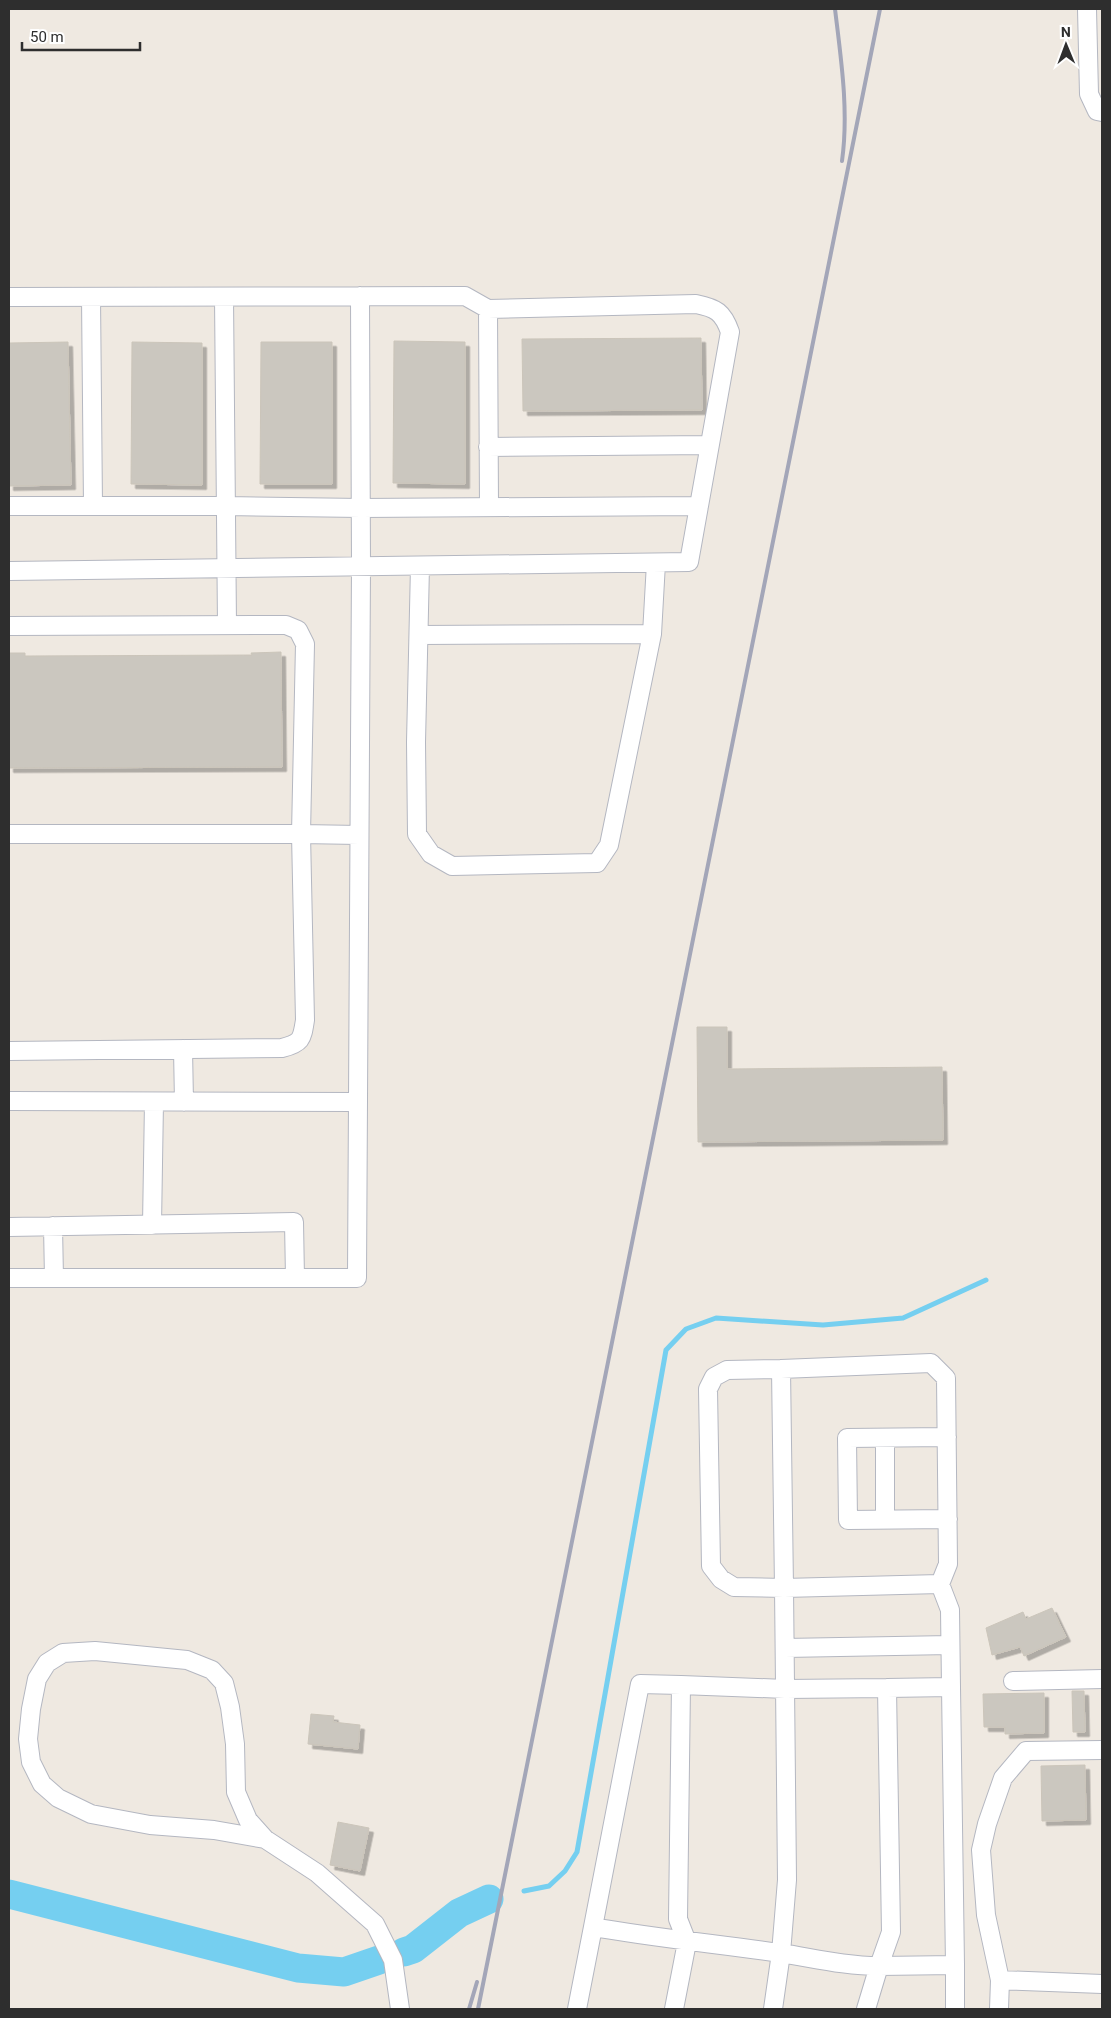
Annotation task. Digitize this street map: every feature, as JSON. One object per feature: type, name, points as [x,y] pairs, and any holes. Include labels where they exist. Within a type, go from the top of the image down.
[{"type":"street","points":[[1087,9],[1089,94],[1097,111],[1102,112]]},
{"type":"street","points":[[9,1278],[357,1278],[361,567],[360,296]]},
{"type":"street","points":[[9,297],[465,296],[488,309],[696,304],[712,307],[725,318],[730,332],[689,562],[9,571]]},
{"type":"street","points":[[91,297],[93,506]]},
{"type":"street","points":[[224,297],[227,625]]},
{"type":"street","points":[[488,309],[489,507]]},
{"type":"street","points":[[488,447],[710,445]]},
{"type":"street","points":[[9,506],[361,508],[699,506]]},
{"type":"street","points":[[420,566],[417,834],[431,854],[452,866],[597,863],[609,845],[652,634],[656,563]]},
{"type":"street","points":[[9,626],[286,625],[298,630],[305,644],[301,834],[305,1020],[302,1035],[296,1045],[282,1048],[9,1051]]},
{"type":"street","points":[[418,635],[652,634]]},
{"type":"street","points":[[9,834],[359,835]]},
{"type":"street","points":[[183,1049],[184,1102]]},
{"type":"street","points":[[9,1101],[358,1102]]},
{"type":"street","points":[[152,1225],[154,1102]]},
{"type":"street","points":[[9,1227],[294,1222],[295,1278]]},
{"type":"street","points":[[53,1226],[54,1278]]},
{"type":"street","points":[[940,1584],[784,1588],[734,1587],[721,1579],[711,1566],[708,1389],[714,1377],[726,1370],[931,1363],[946,1378],[948,1564],[940,1584],[950,1610],[955,2009]]},
{"type":"street","points":[[773,2009],[781,1953],[787,1880],[781,1369]]},
{"type":"street","points":[[947,1437],[847,1438],[848,1520],[948,1519]]},
{"type":"street","points":[[885,1438],[885,1519]]},
{"type":"street","points":[[785,1648],[950,1645]]},
{"type":"street","points":[[265,1839],[214,1830],[150,1825],[91,1814],[58,1798],[42,1784],[31,1762],[28,1739],[37,1679],[47,1664],[63,1653],[95,1651],[187,1660],[212,1670],[224,1682],[230,1707],[235,1744],[236,1792],[248,1820],[265,1839],[317,1873],[375,1924],[394,1960],[400,2009]]},
{"type":"street","points":[[1013,1680],[1102,1679]]},
{"type":"street","points":[[577,2009],[640,1684],[785,1690],[951,1687]]},
{"type":"street","points":[[674,2009],[686,1942],[678,1919],[681,1685]]},
{"type":"street","points":[[866,2009],[891,1932],[887,1688]]},
{"type":"street","points":[[999,2009],[1000,1980],[986,1915],[981,1850],[987,1824],[1003,1778],[1026,1751],[1102,1750]]},
{"type":"street","points":[[593,1927],[686,1942],[781,1953],[854,1966],[955,1966]]},
{"type":"street","points":[[1000,1980],[1102,1984]]},
{"type":"building","points":[[701,338],[702,410],[523,411],[522,339]]},
{"type":"building","points":[[394,341],[465,342],[465,484],[393,483]]},
{"type":"building","points":[[68,342],[71,485],[9,486],[9,343]]},
{"type":"building","points":[[132,342],[202,343],[202,485],[131,484]]},
{"type":"building","points":[[261,342],[332,342],[332,484],[260,484]]},
{"type":"building","points":[[281,652],[282,767],[9,768],[9,653],[25,653],[25,656],[252,655],[251,653]]},
{"type":"building","points":[[697,1027],[727,1027],[727,1069],[942,1067],[943,1140],[698,1142]]},
{"type":"building","points":[[1052,1608],[1066,1637],[1024,1656],[1020,1647],[992,1655],[986,1628],[1023,1612],[1026,1619]]},
{"type":"building","points":[[1072,1691],[1084,1691],[1085,1732],[1073,1732]]},
{"type":"building","points":[[1044,1693],[1044,1733],[1005,1734],[1005,1727],[984,1727],[983,1694]]},
{"type":"building","points":[[311,1714],[334,1716],[333,1722],[360,1725],[358,1749],[308,1744]]},
{"type":"building","points":[[1085,1765],[1086,1820],[1042,1821],[1041,1766]]},
{"type":"building","points":[[338,1822],[369,1828],[360,1871],[330,1865]]},
{"type":"waterway","points":[[524,1891],[549,1886],[565,1871],[577,1852],[666,1350],[686,1329],[716,1318],[823,1325],[903,1318],[986,1280]]},
{"type":"waterway","points":[[9,1894],[298,1968],[344,1972],[379,1960]]},
{"type":"waterway","points":[[404,1952],[413,1949],[459,1913],[489,1899]]},
{"type":"railway","points":[[835,9],[842,66],[845,123],[842,161]]},
{"type":"railway","points":[[478,2009],[880,9]]},
{"type":"railway","points":[[469,2009],[477,1982]]}]
